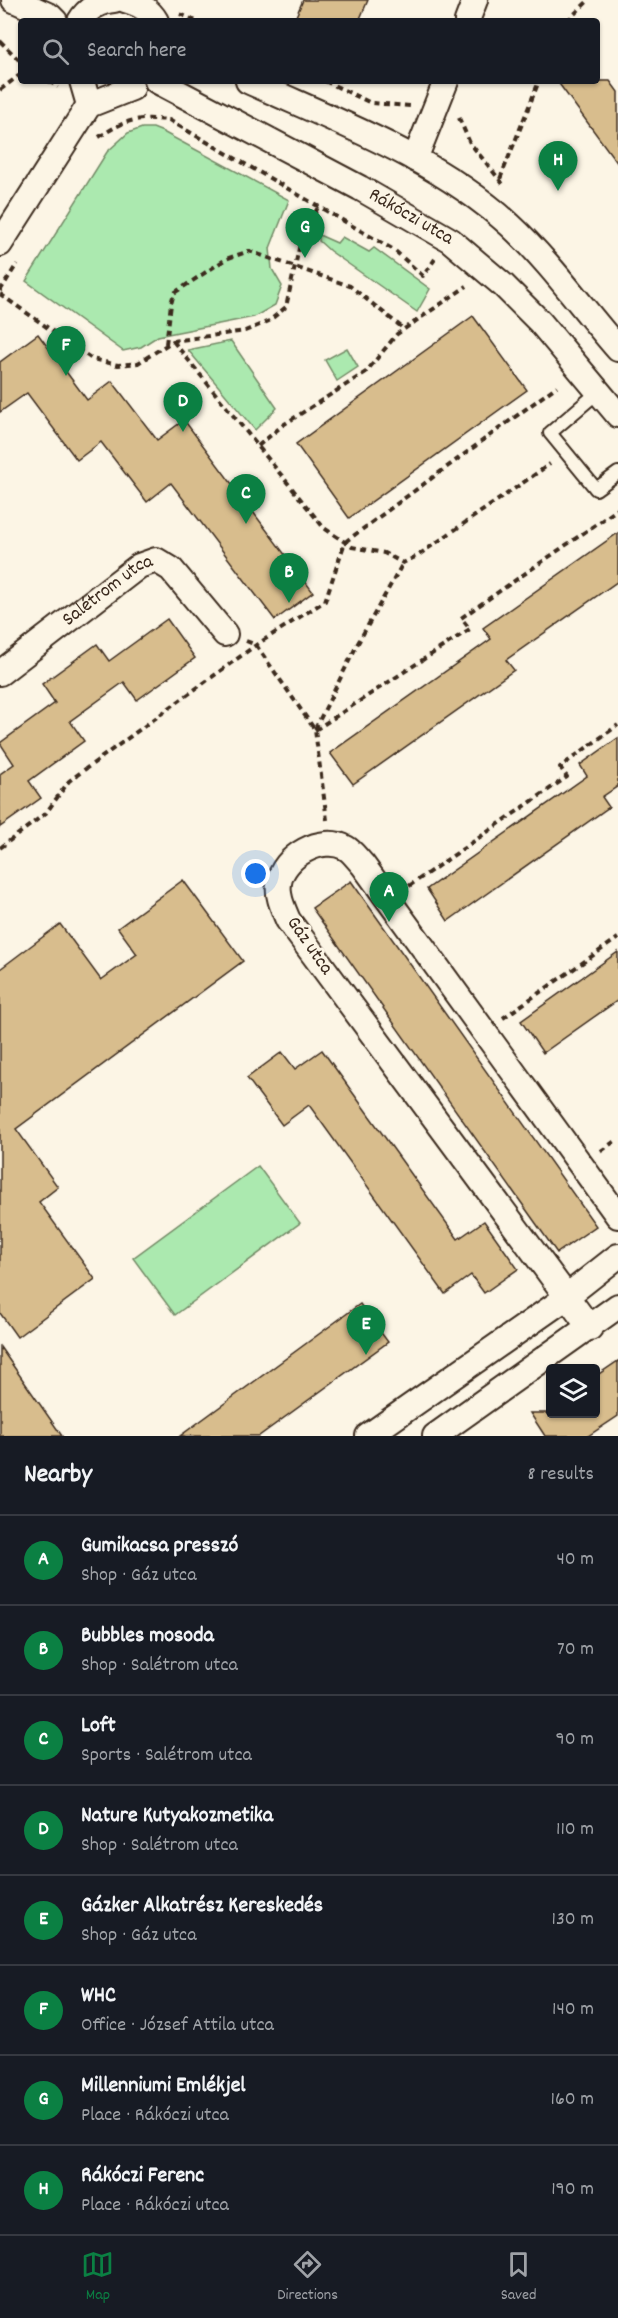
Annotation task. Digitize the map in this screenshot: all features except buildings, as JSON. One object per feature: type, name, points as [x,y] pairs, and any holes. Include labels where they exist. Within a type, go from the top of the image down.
[{"type":"street","points":[[14,0],[52,18]]},
{"type":"street","points":[[125,0],[138,4],[154,18]]},
{"type":"street","points":[[468,18],[475,0]]},
{"type":"street","points":[[83,84],[89,105]]},
{"type":"street","points":[[99,84],[110,89],[138,84]]},
{"type":"street","points":[[0,244],[89,105],[138,84]]},
{"type":"street","name":"Rákóczi utca","points":[[163,84],[360,188],[450,240],[482,265],[540,322],[618,415]]},
{"type":"street","points":[[254,84],[416,159],[452,180],[509,224],[532,246],[618,349]]},
{"type":"street","points":[[416,159],[445,84]]},
{"type":"street","name":"Salétrom utca","points":[[4,663],[139,566],[156,560],[171,568],[225,634]]},
{"type":"street","points":[[331,844],[346,848],[363,865],[618,1216]]},
{"type":"street","name":"Gáz utca","points":[[331,844],[311,847],[285,867],[279,883],[280,900],[288,920],[590,1328]]},
{"type":"street","points":[[368,1436],[567,1297],[618,1256]]},
{"type":"street","points":[[450,1432],[618,1306]]},
{"type":"lane","points":[[598,392],[550,433],[596,489],[618,473]]},
{"type":"path","points":[[570,18],[589,0]]},
{"type":"path","points":[[0,41],[18,59]]},
{"type":"path","points":[[0,90],[18,76]]},
{"type":"path","points":[[500,180],[537,84]]},
{"type":"path","points":[[95,140],[122,122],[144,118],[169,120],[394,250],[423,276]]},
{"type":"path","points":[[19,261],[0,293],[92,359],[118,365],[138,363],[173,341],[245,331],[269,321],[286,306],[300,244],[318,207]]},
{"type":"path","points":[[166,345],[174,293],[226,259],[249,251],[350,286],[404,329]]},
{"type":"path","points":[[258,446],[283,425],[366,372],[397,334],[467,286]]},
{"type":"path","points":[[173,341],[324,528],[352,547],[384,553],[403,563]]},
{"type":"path","points":[[0,848],[46,813],[69,782],[256,645],[325,601],[345,542],[557,386]]},
{"type":"path","points":[[315,730],[358,643],[403,563],[417,556],[566,452]]},
{"type":"path","points":[[315,730],[470,629],[461,618],[618,509]]},
{"type":"path","points":[[225,634],[256,645],[315,730],[331,844]]},
{"type":"path","points":[[389,901],[567,777],[560,767],[618,725]]},
{"type":"path","points":[[484,1032],[618,938]]},
{"type":"green space","points":[[142,128],[153,128],[163,132],[289,200],[270,248],[272,269],[282,286],[275,305],[254,317],[158,336],[141,347],[123,351],[26,281],[107,152],[128,133]]},
{"type":"green space","points":[[319,235],[337,243],[342,237],[369,252],[374,248],[430,289],[417,312],[330,251],[319,241]]},
{"type":"green space","points":[[231,341],[277,408],[255,430],[188,350]]},
{"type":"green space","points":[[347,348],[358,367],[337,381],[325,360]]},
{"type":"green space","points":[[258,1166],[300,1223],[175,1315],[133,1258]]},
{"type":"place","name":"Rákóczi Ferenc","points":[[558,191]]},
{"type":"place","name":"Millenniumi Emlékjel","points":[[305,258]]},
{"type":"place","name":"WHC","points":[[66,376]]},
{"type":"place","name":"Nature Kutyakozmetika","points":[[183,432]]},
{"type":"place","name":"Loft","points":[[246,524]]},
{"type":"place","name":"Bubbles mosoda","points":[[289,603]]},
{"type":"place","name":"Gumikacsa presszó","points":[[389,922]]},
{"type":"place","name":"Gázker Alkatrész Kereskedés","points":[[366,1355]]}]
